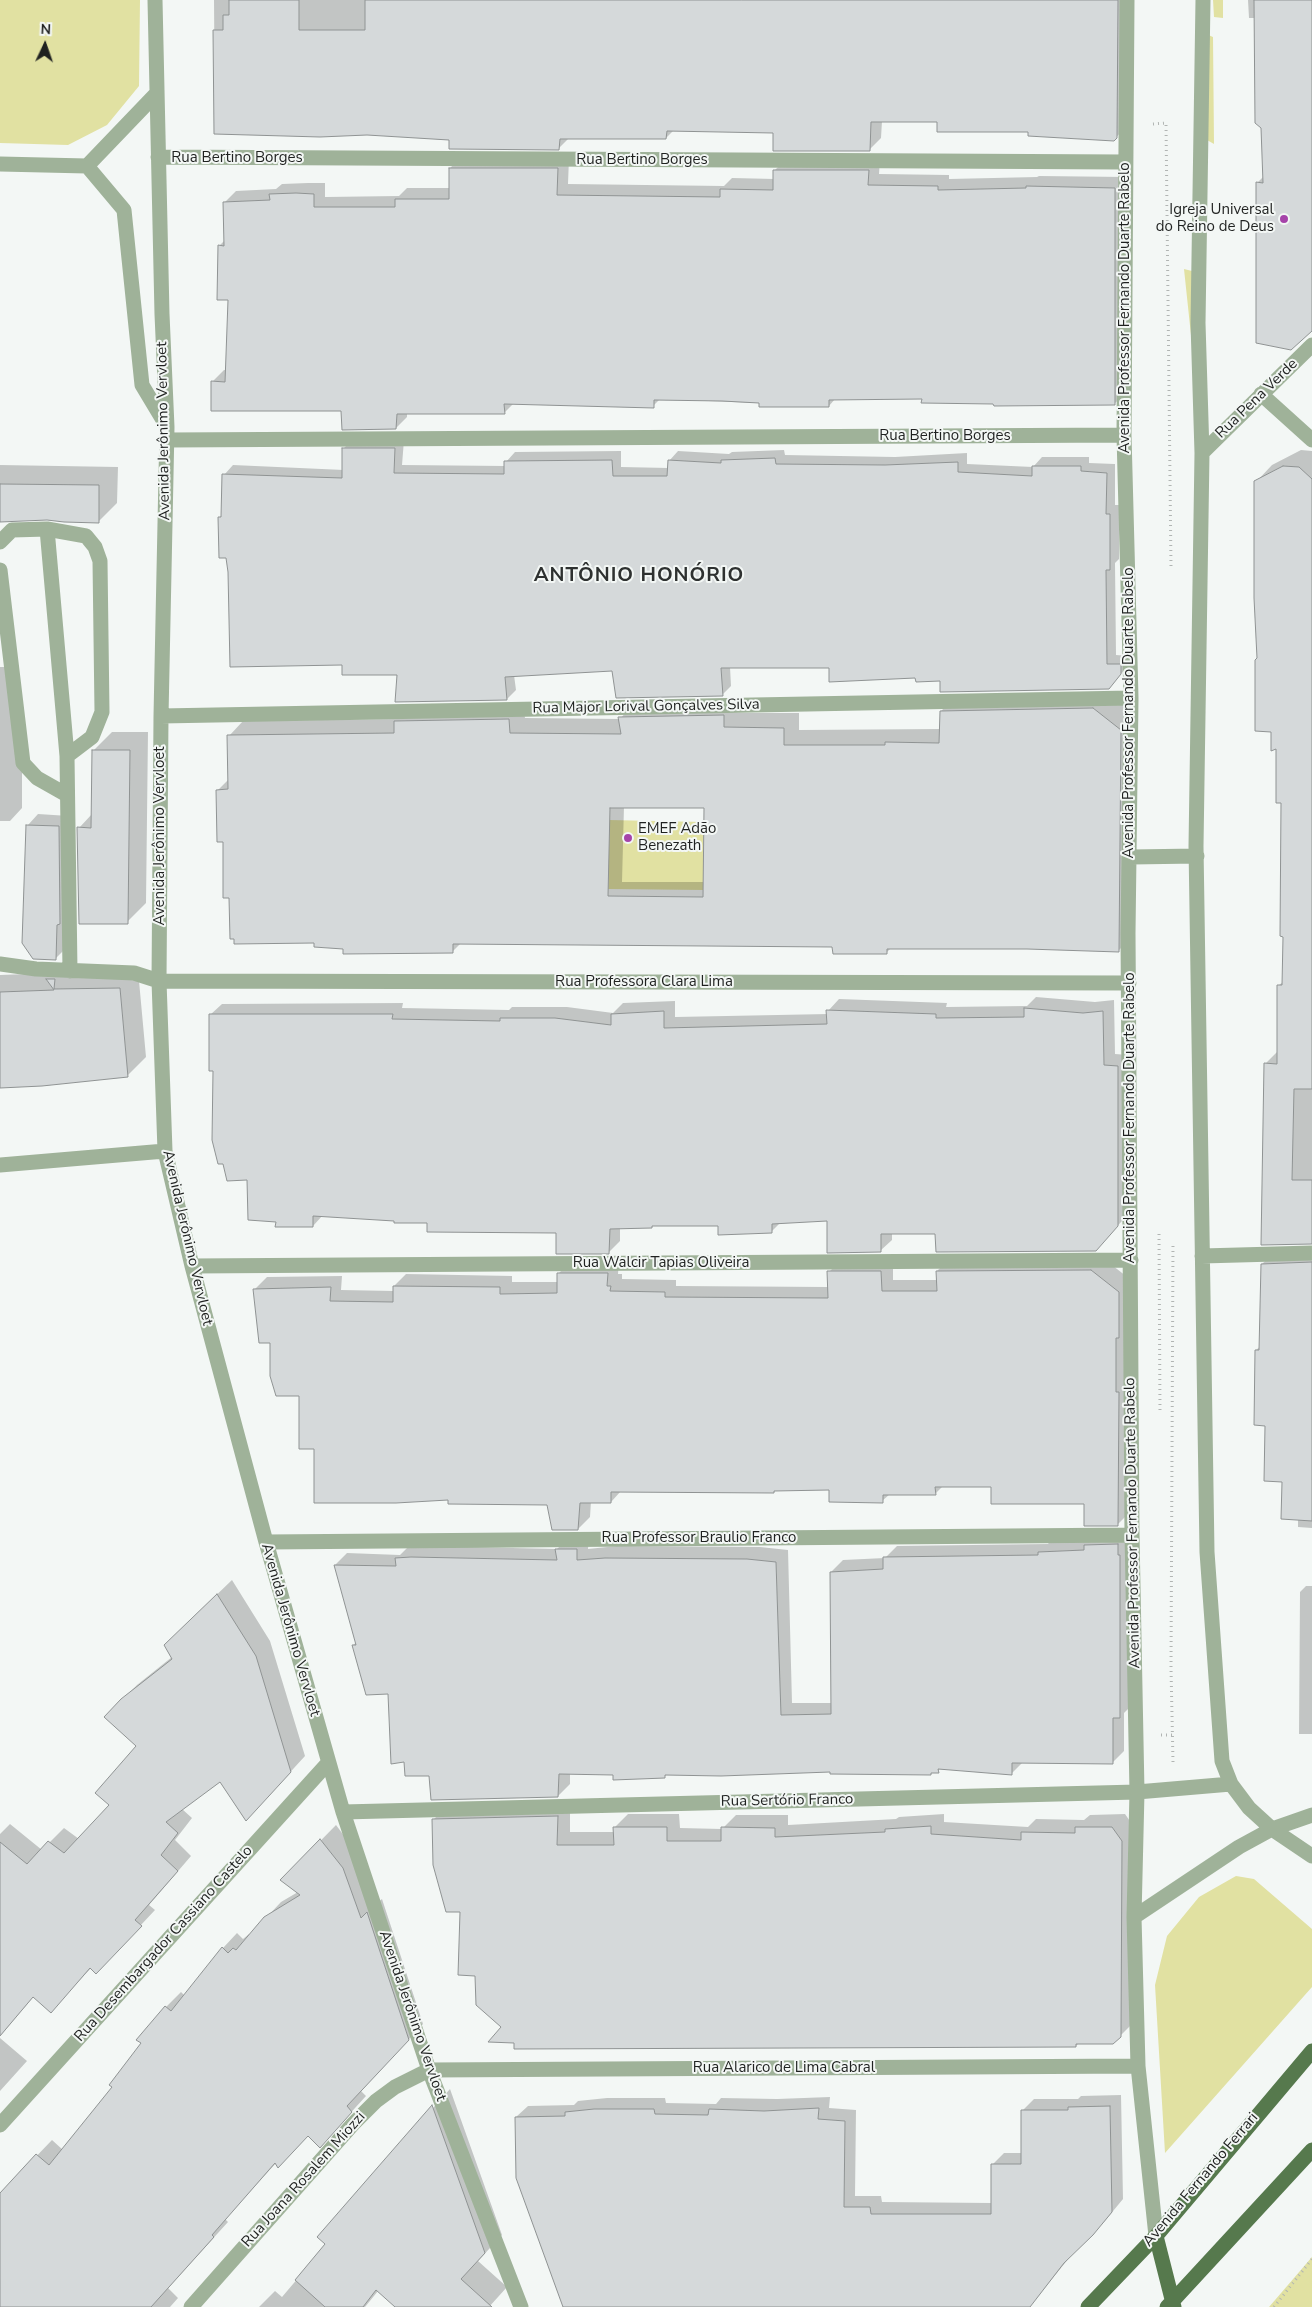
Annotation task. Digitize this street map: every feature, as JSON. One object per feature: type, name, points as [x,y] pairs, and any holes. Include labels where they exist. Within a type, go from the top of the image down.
[{"type":"main road","name":"Avenida Fernando Ferrari","points":[[1088,2307],[1156,2236],[1312,2051]]},
{"type":"main road","points":[[1171,2305],[1312,2150]]},
{"type":"main road","points":[[1156,2236],[1171,2305]]},
{"type":"street","name":"Avenida Jerônimo Vervloet","points":[[155,0],[167,433],[161,716],[159,981],[165,1151],[192,1266],[328,1764],[429,2070],[521,2307]]},
{"type":"street","name":"Avenida Professor Fernando Duarte Rabelo","points":[[1127,0],[1124,435],[1131,698],[1129,983],[1132,1535],[1137,1792],[1134,1917],[1138,2066],[1156,2236]]},
{"type":"street","points":[[1203,0],[1198,323],[1202,453],[1197,856],[1207,1552],[1222,1761],[1231,1784],[1249,1808],[1272,1829],[1312,1856]]},
{"type":"street","points":[[0,164],[87,166],[157,93]]},
{"type":"street","name":"Rua Bertino Borges","points":[[158,157],[1125,162]]},
{"type":"street","points":[[87,166],[124,210],[142,385],[167,433]]},
{"type":"street","name":"Rua Pena Verde","points":[[1202,453],[1312,345]]},
{"type":"street","points":[[1261,394],[1312,440]]},
{"type":"street","name":"Rua Bertino Borges","points":[[167,433],[1124,435]]},
{"type":"street","points":[[48,529],[67,756],[70,971]]},
{"type":"street","points":[[0,542],[12,530],[48,529],[86,536],[95,547],[100,561],[102,712],[92,737],[67,756]]},
{"type":"street","points":[[0,570],[23,763],[37,778],[67,795]]},
{"type":"street","name":"Rua Major Lorival Gonçalves Silva","points":[[161,716],[1131,698]]},
{"type":"street","points":[[1131,857],[1197,856]]},
{"type":"street","name":"Rua Professora Clara Lima","points":[[0,964],[36,969],[134,973],[159,981],[1129,983]]},
{"type":"street","points":[[0,1166],[165,1151]]},
{"type":"street","points":[[1202,1256],[1312,1253]]},
{"type":"street","name":"Rua Walcir Tapias Oliveira","points":[[192,1266],[1131,1260]]},
{"type":"street","name":"Rua Professor Braulio Franco","points":[[266,1542],[1132,1535]]},
{"type":"street","name":"Rua Desembargador Cassiano Castelo","points":[[0,2124],[328,1764]]},
{"type":"street","name":"Rua Sertório Franco","points":[[343,1812],[1137,1792],[1231,1784]]},
{"type":"street","points":[[1134,1917],[1240,1847],[1272,1829],[1312,1815]]},
{"type":"street","name":"Rua Alarico de Lima Cabral","points":[[429,2070],[1138,2066]]},
{"type":"street","name":"Rua Joana Rosalem Miozzi","points":[[191,2307],[353,2124],[376,2101],[396,2087],[429,2070]]},
{"type":"path","points":[[1274,2307],[1312,2259]]},
{"type":"green space","points":[[0,0],[140,0],[139,86],[107,125],[68,145],[0,143]]},
{"type":"green space","points":[[1213,0],[1223,0],[1223,18],[1214,17]]},
{"type":"green space","points":[[1206,34],[1213,37],[1214,144],[1207,140]]},
{"type":"green space","points":[[1184,269],[1200,273],[1195,373]]},
{"type":"green space","points":[[609,820],[704,822],[703,890],[608,889]]},
{"type":"green space","points":[[1236,1876],[1254,1879],[1312,1929],[1312,1987],[1165,2153],[1155,1985],[1167,1936],[1199,1897]]},
{"type":"green space","points":[[1312,2257],[1312,2307],[1269,2307]]},
{"type":"building","points":[[229,0],[299,0],[299,30],[365,30],[365,0],[1118,0],[1117,138],[1114,141],[1028,136],[1028,132],[937,132],[937,122],[871,122],[870,151],[773,151],[773,133],[667,131],[666,139],[560,139],[559,150],[449,149],[449,140],[367,135],[320,137],[214,134],[213,30],[223,30],[223,15],[229,15]]},
{"type":"building","points":[[1254,0],[1312,0],[1312,331],[1291,350],[1256,343],[1256,182],[1263,183],[1261,128],[1255,123]]},
{"type":"building","points":[[449,168],[558,168],[557,195],[720,197],[720,189],[773,190],[773,170],[869,170],[868,185],[938,186],[938,190],[1026,188],[1026,186],[1115,188],[1115,405],[994,406],[993,404],[921,403],[922,399],[829,400],[829,407],[759,407],[759,403],[654,400],[654,408],[504,404],[505,414],[397,414],[396,429],[342,430],[341,411],[211,411],[211,381],[225,382],[228,300],[217,300],[218,245],[224,246],[223,202],[270,200],[269,194],[296,193],[314,194],[314,207],[395,207],[395,199],[449,199]]},
{"type":"building","points":[[342,448],[395,448],[394,473],[504,474],[504,461],[612,460],[613,476],[667,476],[668,460],[721,463],[721,460],[775,458],[776,464],[885,465],[958,462],[958,472],[1032,476],[1032,466],[1081,466],[1081,471],[1107,473],[1106,514],[1110,514],[1110,570],[1106,570],[1107,664],[1121,664],[1121,674],[1109,689],[940,692],[940,681],[916,682],[915,678],[829,682],[829,668],[721,668],[723,696],[616,698],[612,671],[505,677],[507,700],[395,702],[397,675],[342,675],[342,665],[230,667],[228,572],[226,558],[219,558],[218,517],[221,517],[222,474],[342,478]]},
{"type":"building","points":[[1283,466],[1299,467],[1312,479],[1312,1089],[1294,1089],[1292,1180],[1312,1180],[1312,1244],[1261,1245],[1264,1063],[1277,1064],[1277,985],[1282,985],[1283,937],[1280,936],[1281,803],[1276,803],[1276,749],[1271,751],[1271,732],[1255,731],[1255,660],[1257,658],[1254,598],[1254,481]]},
{"type":"building","points":[[0,484],[99,485],[99,523],[47,520],[0,522]]},
{"type":"building","points":[[1093,708],[1121,730],[1119,952],[1027,949],[887,949],[887,954],[833,954],[832,947],[453,944],[453,953],[343,954],[343,949],[314,947],[314,943],[234,944],[234,939],[230,939],[229,898],[223,898],[223,842],[217,842],[216,790],[228,789],[227,735],[394,733],[394,721],[509,719],[510,733],[621,734],[618,717],[724,715],[724,727],[784,728],[784,745],[885,745],[885,742],[939,743],[940,711]],"holes":[[[610,808],[704,808],[703,897],[608,896]]]},
{"type":"building","points":[[92,750],[130,750],[128,924],[79,924],[77,827],[91,828]]},
{"type":"building","points":[[26,825],[59,826],[60,924],[57,925],[56,960],[33,959],[22,943]]},
{"type":"building","points":[[46,979],[55,979],[54,989],[120,988],[128,1077],[42,1086],[0,1088],[0,992],[54,990]]},
{"type":"building","points":[[1024,1008],[1083,1013],[1103,1011],[1104,1065],[1118,1066],[1118,1226],[1096,1251],[936,1252],[935,1234],[881,1234],[881,1252],[827,1253],[827,1221],[772,1224],[772,1233],[718,1235],[718,1226],[652,1226],[652,1228],[610,1229],[609,1254],[556,1254],[556,1233],[427,1232],[427,1223],[394,1223],[394,1221],[313,1216],[313,1227],[275,1227],[276,1222],[248,1220],[247,1180],[227,1181],[223,1164],[218,1164],[212,1140],[213,1071],[209,1071],[209,1014],[393,1014],[392,1019],[500,1021],[500,1018],[555,1018],[611,1025],[611,1014],[664,1011],[664,1028],[827,1024],[826,1010],[936,1014],[936,1018],[1024,1017]]},
{"type":"building","points":[[1312,1262],[1312,1521],[1281,1519],[1282,1482],[1264,1481],[1265,1426],[1254,1425],[1255,1350],[1259,1350],[1261,1264]]},
{"type":"building","points":[[1091,1270],[1119,1292],[1119,1338],[1116,1338],[1116,1392],[1119,1392],[1118,1526],[1084,1526],[1084,1504],[991,1504],[991,1487],[935,1487],[936,1495],[883,1495],[883,1503],[829,1502],[829,1490],[774,1491],[774,1493],[611,1492],[611,1503],[580,1503],[578,1530],[552,1530],[547,1505],[448,1504],[448,1500],[396,1503],[314,1503],[314,1449],[299,1449],[299,1396],[276,1396],[270,1376],[270,1343],[259,1343],[253,1289],[331,1287],[330,1301],[393,1302],[393,1286],[500,1287],[500,1294],[557,1293],[557,1273],[608,1273],[607,1286],[611,1286],[610,1291],[665,1292],[665,1297],[828,1298],[827,1271],[881,1271],[882,1291],[937,1291],[936,1271]]},
{"type":"building","points":[[1118,1544],[1118,1555],[1120,1555],[1120,1718],[1113,1718],[1113,1764],[1012,1763],[1012,1775],[938,1769],[939,1773],[931,1773],[931,1775],[830,1774],[830,1772],[721,1776],[665,1775],[665,1778],[613,1780],[613,1775],[559,1774],[558,1797],[431,1800],[429,1776],[405,1776],[404,1762],[391,1764],[388,1694],[366,1695],[352,1645],[356,1645],[334,1565],[396,1566],[395,1558],[411,1557],[557,1560],[555,1549],[577,1549],[577,1560],[605,1558],[747,1559],[776,1562],[781,1715],[831,1714],[830,1572],[883,1569],[883,1557],[1038,1555],[1038,1552],[1084,1550],[1084,1545]]},
{"type":"building","points":[[217,1594],[256,1656],[291,1772],[246,1821],[220,1782],[166,1822],[178,1833],[161,1855],[178,1871],[135,1920],[142,1926],[96,1974],[90,1968],[51,2013],[33,1997],[0,2036],[0,1842],[27,1864],[48,1841],[64,1853],[109,1805],[95,1793],[136,1746],[104,1717],[121,1699],[172,1659],[164,1645]]},
{"type":"building","points":[[558,1816],[557,1845],[614,1845],[613,1827],[667,1827],[667,1841],[721,1841],[721,1827],[775,1828],[775,1837],[885,1832],[885,1829],[931,1826],[931,1834],[1021,1840],[1021,1832],[1075,1833],[1075,1827],[1112,1827],[1122,1841],[1121,2037],[1113,2044],[1076,2044],[1076,2047],[514,2049],[514,2043],[488,2042],[501,2027],[476,2005],[475,1976],[458,1975],[460,1912],[446,1912],[433,1865],[432,1819]]},
{"type":"building","points":[[320,1839],[343,1868],[361,1918],[367,1912],[409,2040],[347,2106],[352,2112],[320,2148],[308,2136],[278,2168],[275,2163],[212,2235],[214,2237],[151,2307],[0,2307],[0,2193],[36,2154],[49,2165],[112,2087],[109,2085],[141,2043],[136,2040],[165,2006],[171,2011],[222,1947],[228,1953],[233,1948],[236,1950],[264,1917],[300,1895],[280,1880]]},
{"type":"building","points":[[432,2105],[485,2253],[461,2279],[492,2307],[395,2307],[376,2290],[363,2307],[325,2307],[295,2280],[325,2244],[317,2237]]},
{"type":"building","points":[[1110,2106],[1112,2212],[1093,2235],[1064,2263],[1030,2307],[563,2307],[516,2178],[515,2117],[565,2116],[565,2112],[594,2109],[654,2109],[655,2114],[708,2115],[709,2109],[764,2111],[819,2108],[818,2119],[845,2121],[844,2207],[870,2207],[871,2214],[991,2214],[991,2164],[1021,2164],[1021,2110],[1068,2110],[1068,2107]]},
{"type":"place","name":"Igreja Universal do Reino de Deus","points":[[1284,219]]},
{"type":"place","name":"EMEF Adão Benezath","points":[[628,838]]},
{"type":"district","name":"ANTÔNIO HONÓRIO","points":[[639,576]]}]
